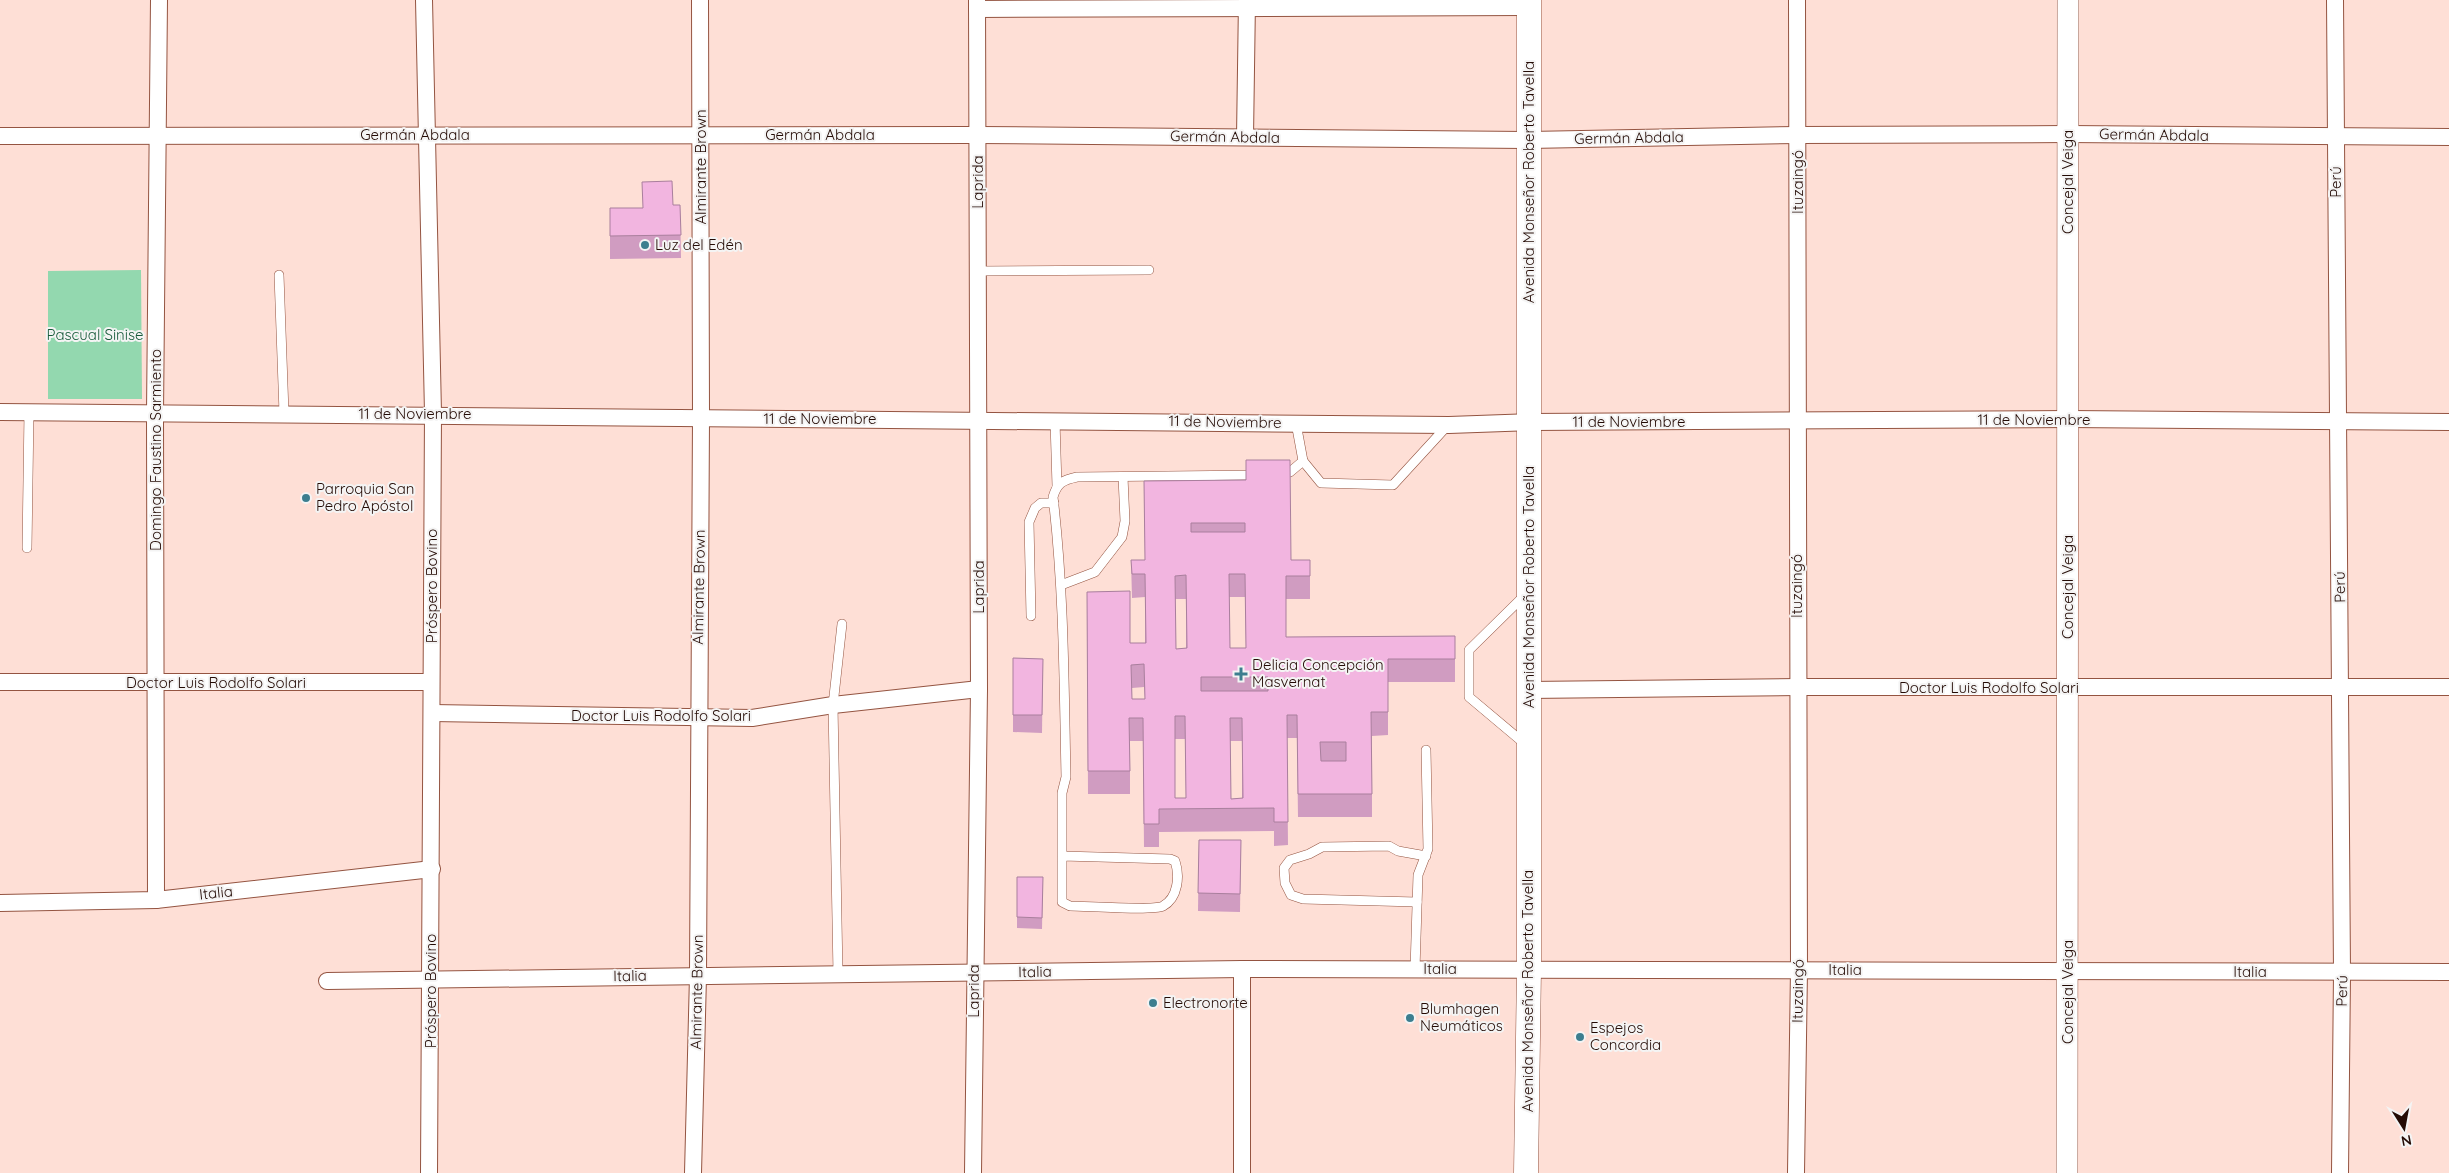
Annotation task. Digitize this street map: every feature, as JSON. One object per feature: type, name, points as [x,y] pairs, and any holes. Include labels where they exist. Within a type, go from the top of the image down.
[{"type":"main road","name":"Avenida Monseñor Roberto Tavella","points":[[1526,1173],[1529,970],[1529,4]]},
{"type":"street","name":"Domingo Faustino Sarmiento","points":[[156,900],[155,413],[160,0]]},
{"type":"street","name":"Próspero Bovino","points":[[424,0],[433,413],[429,1173]]},
{"type":"street","name":"Almirante Brown","points":[[693,1173],[698,976],[701,418],[700,0]]},
{"type":"street","name":"Ituzaingó","points":[[1796,1173],[1799,970],[1796,421],[1797,0]]},
{"type":"street","name":"Concejal Veiga","points":[[2067,1173],[2068,0]]},
{"type":"street","name":"Perú","points":[[2335,0],[2341,688],[2342,972],[2340,1173]]},
{"type":"street","points":[[1245,137],[1247,4]]},
{"type":"street","points":[[977,5],[1529,4]]},
{"type":"street","name":"Laprida","points":[[973,1173],[979,689],[977,5]]},
{"type":"street","name":"Germán Abdala","points":[[0,136],[978,134],[1529,140],[1798,135],[2068,134],[2336,138],[2449,137]]},
{"type":"street","name":"11 de Noviembre","points":[[0,412],[433,413],[701,418],[1448,425],[1530,422],[2069,419],[2449,422]]},
{"type":"street","name":"Doctor Luis Rodolfo Solari","points":[[0,682],[431,682]]},
{"type":"street","name":"Doctor Luis Rodolfo Solari","points":[[1528,690],[1798,687],[2449,687]]},
{"type":"street","name":"Doctor Luis Rodolfo Solari","points":[[432,713],[752,718],[833,705],[979,689]]},
{"type":"street","name":"Italia","points":[[0,903],[156,900],[432,869]]},
{"type":"street","points":[[1242,968],[1242,1173]]},
{"type":"street","name":"Italia","points":[[327,980],[1242,968],[2449,972]]},
{"type":"lane","points":[[978,271],[1148,270]]},
{"type":"lane","points":[[279,275],[284,413]]},
{"type":"lane","points":[[26,548],[29,412]]},
{"type":"lane","points":[[1054,421],[1056,486],[1054,503],[1061,585],[1066,777],[1062,793],[1062,856],[1062,902],[1070,906],[1158,907],[1172,898],[1176,891],[1176,866],[1175,862],[1170,859],[1062,856]]},
{"type":"lane","points":[[1296,423],[1303,461],[1321,484],[1393,486],[1448,425]]},
{"type":"lane","points":[[1272,474],[1290,472],[1303,461]]},
{"type":"lane","points":[[1056,486],[1064,480],[1077,477],[1262,474]]},
{"type":"lane","points":[[1061,585],[1095,572],[1122,537],[1125,522],[1123,476]]},
{"type":"lane","points":[[1031,616],[1029,522],[1035,508],[1042,503],[1054,503]]},
{"type":"lane","points":[[1528,747],[1469,697],[1469,650],[1529,591]]},
{"type":"lane","points":[[838,974],[833,705],[842,624]]},
{"type":"lane","points":[[1416,969],[1418,875],[1428,849],[1426,750]]},
{"type":"lane","points":[[1417,902],[1304,899],[1291,896],[1286,884],[1284,868],[1290,860],[1309,854],[1322,847],[1388,846],[1398,851],[1426,856]]},
{"type":"green space","name":"Pascual Sinise","points":[[141,270],[142,399],[48,399],[48,271]]},
{"type":"building","points":[[672,181],[673,205],[680,205],[681,235],[610,236],[610,208],[643,208],[642,182]]},
{"type":"building","points":[[1246,460],[1290,460],[1291,560],[1310,560],[1310,576],[1286,576],[1286,637],[1455,636],[1455,659],[1388,659],[1388,712],[1371,712],[1372,794],[1298,794],[1297,715],[1287,715],[1288,822],[1274,822],[1274,808],[1159,809],[1159,824],[1144,824],[1143,718],[1129,718],[1130,771],[1088,771],[1087,592],[1130,591],[1130,643],[1146,643],[1145,574],[1132,574],[1131,560],[1145,560],[1144,481],[1246,480]],"holes":[[[1191,523],[1245,523],[1245,532],[1191,532]],[[1229,574],[1245,574],[1246,648],[1230,648]],[[1186,575],[1187,648],[1176,649],[1175,576]],[[1144,664],[1145,699],[1132,699],[1131,665]],[[1201,677],[1268,677],[1268,691],[1201,691]],[[1175,716],[1185,716],[1186,798],[1175,798]],[[1230,718],[1242,718],[1243,798],[1231,799]],[[1320,742],[1346,742],[1346,761],[1321,761]]]},
{"type":"building","points":[[1013,658],[1043,659],[1042,715],[1013,715]]},
{"type":"building","points":[[1199,840],[1241,840],[1240,894],[1198,893]]},
{"type":"building","points":[[1017,877],[1043,877],[1042,918],[1017,917]]},
{"type":"place","name":"Luz del Edén","points":[[645,245]]},
{"type":"place","name":"Parroquia San Pedro Apóstol","points":[[306,498]]},
{"type":"place","name":"Delicia Concepción Masvernat","points":[[1241,674]]},
{"type":"place","name":"Electronorte","points":[[1153,1003]]},
{"type":"place","name":"Blumhagen Neumáticos","points":[[1410,1018]]},
{"type":"place","name":"Espejos Concordia","points":[[1580,1037]]}]
